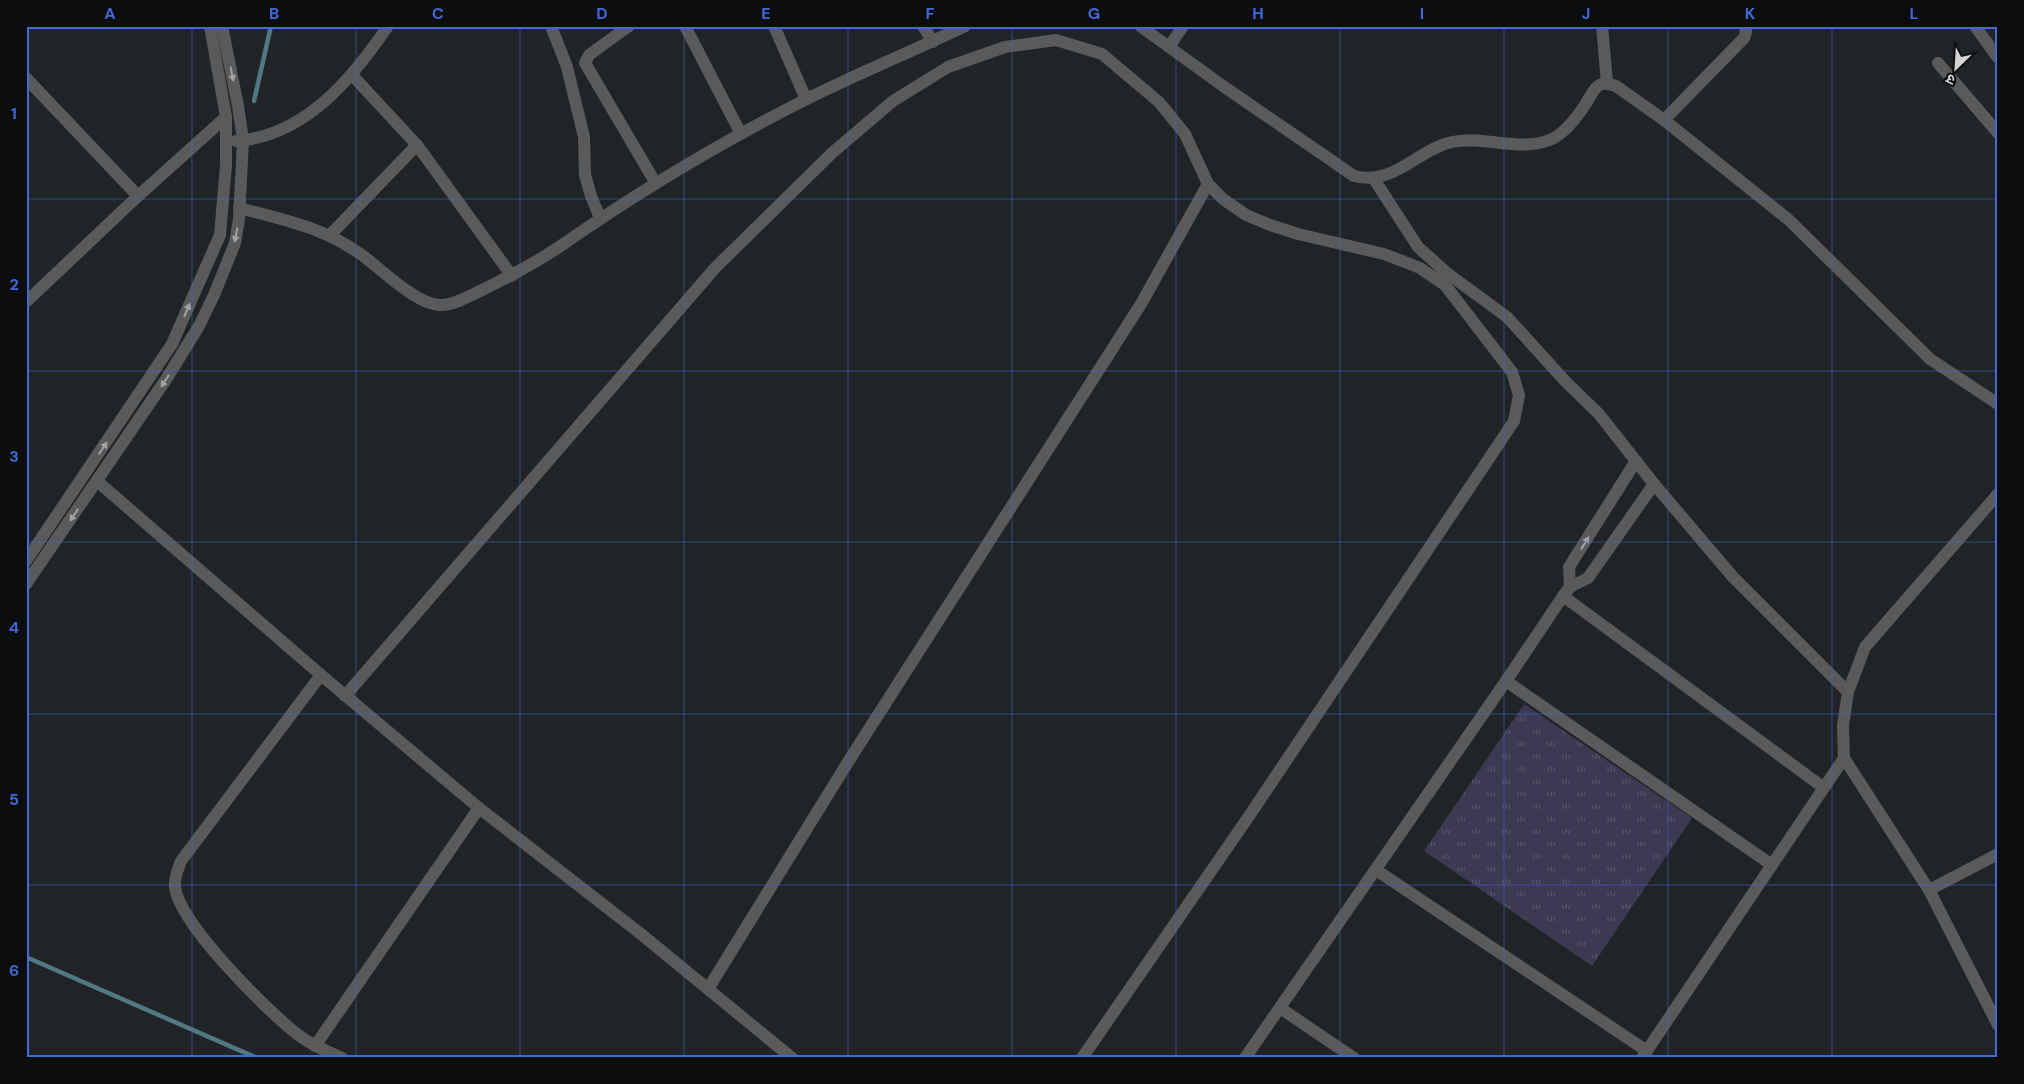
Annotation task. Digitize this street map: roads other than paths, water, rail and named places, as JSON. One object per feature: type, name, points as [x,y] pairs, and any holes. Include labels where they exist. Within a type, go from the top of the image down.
[{"type":"street","points":[[26,561],[172,344],[220,235],[223,216],[226,117],[210,26]]},
{"type":"street","points":[[26,584],[167,378],[214,295],[235,242],[239,208],[242,140],[238,106],[222,26]]},
{"type":"street","points":[[226,141],[242,140],[282,130],[306,116],[329,98],[352,75],[388,26]]},
{"type":"street","points":[[551,26],[567,67],[584,137],[585,176],[600,218]]},
{"type":"street","points":[[629,26],[589,55],[584,63],[655,182]]},
{"type":"street","points":[[685,26],[741,134]]},
{"type":"street","points":[[774,26],[806,99]]},
{"type":"street","points":[[923,26],[933,42]]},
{"type":"street","points":[[239,208],[309,227],[330,235],[360,254],[428,304],[442,305],[457,301],[512,276],[547,255],[655,182],[806,99],[965,26]]},
{"type":"street","points":[[1140,26],[1354,176],[1374,179],[1389,174],[1432,150],[1451,143],[1477,140],[1539,144],[1555,137],[1569,126],[1598,86],[1607,83],[1616,86],[1664,120],[1789,220],[1930,359],[1998,404]]},
{"type":"street","points":[[1169,47],[1183,26]]},
{"type":"street","points":[[1602,26],[1607,83]]},
{"type":"street","points":[[1664,120],[1744,38],[1745,26]]},
{"type":"street","points":[[1974,26],[1998,58]]},
{"type":"street","points":[[345,696],[715,268],[839,146],[893,101],[948,67],[1005,47],[1056,40],[1102,54],[1159,102],[1169,114],[1185,134],[1208,184],[1223,200],[1246,215],[1270,225],[1298,234],[1384,254],[1420,268],[1445,285],[1512,372],[1519,395],[1514,421],[1253,811],[1082,1058]]},
{"type":"street","points":[[1938,63],[1998,134]]},
{"type":"street","points":[[352,75],[417,145],[512,276]]},
{"type":"street","points":[[26,78],[138,196]]},
{"type":"street","points":[[26,302],[138,196],[226,117]]},
{"type":"street","points":[[330,235],[417,145]]},
{"type":"street","points":[[1374,179],[1418,247],[1447,272],[1507,317],[1566,382],[1599,414],[1654,484],[1733,577],[1848,692]]},
{"type":"street","points":[[708,989],[853,754],[1141,304],[1208,184]]},
{"type":"street","points":[[1566,591],[1569,567],[1636,461]]},
{"type":"street","points":[[97,481],[345,696],[479,808],[641,934],[792,1058]]},
{"type":"street","points":[[1245,1058],[1506,681],[1566,591],[1588,578],[1654,484]]},
{"type":"street","points":[[1998,494],[1866,647],[1848,692],[1843,725],[1844,758],[1928,890],[1998,1025]]},
{"type":"street","points":[[1566,591],[1824,788]]},
{"type":"street","points":[[321,675],[181,861],[176,874],[175,887],[180,904],[206,943],[248,988],[292,1030],[314,1046],[342,1058]]},
{"type":"street","points":[[1506,681],[1772,865]]},
{"type":"street","points":[[1376,870],[1644,1054],[1844,758]]},
{"type":"street","points":[[314,1046],[479,808]]},
{"type":"street","points":[[1928,890],[1998,854]]},
{"type":"street","points":[[1280,1008],[1354,1058]]},
{"type":"waterway","points":[[254,101],[271,26]]},
{"type":"waterway","points":[[26,957],[257,1058]]}]
